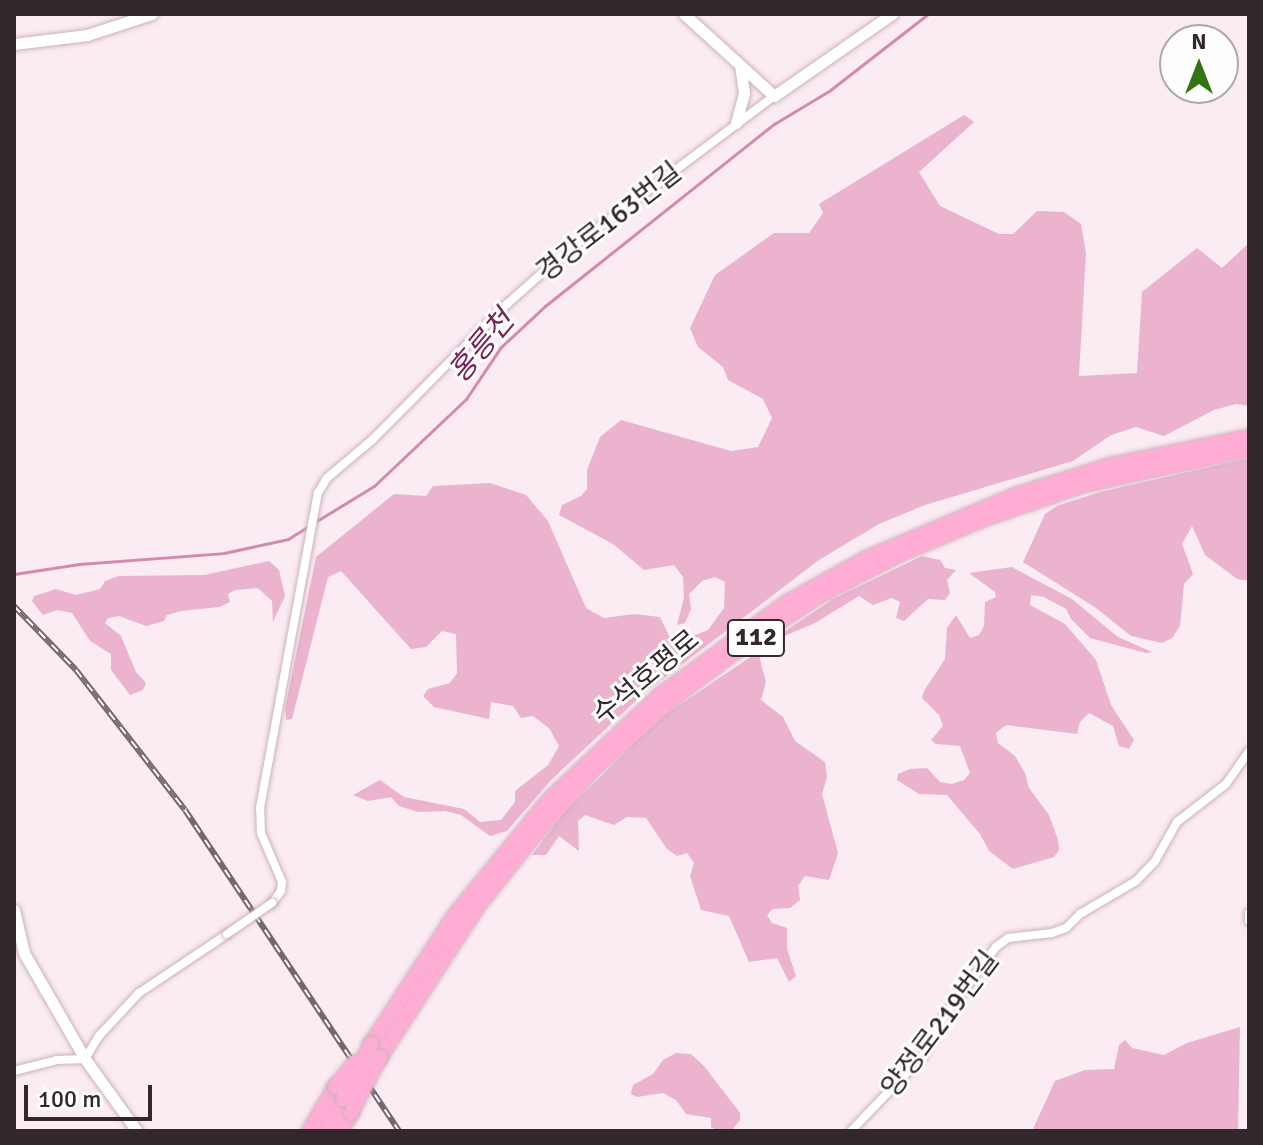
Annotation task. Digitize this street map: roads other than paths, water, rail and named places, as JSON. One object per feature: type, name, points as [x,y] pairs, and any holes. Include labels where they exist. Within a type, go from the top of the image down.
[{"type":"highway","name":"수석호평로","points":[[326,1131],[371,1044],[454,916],[549,800],[660,695],[788,602],[867,558],[1016,495],[1111,465],[1249,437]]},
{"type":"highway","name":"수석호평로","points":[[341,1131],[343,1100],[398,1026],[477,907],[594,769],[674,698],[744,645],[819,596],[898,555],[988,517],[1083,485],[1249,449]]},
{"type":"highway","points":[[309,1131],[343,1100]]},
{"type":"street","points":[[14,44],[87,35],[152,14]]},
{"type":"street","points":[[684,14],[774,96],[892,14]]},
{"type":"street","points":[[736,123],[744,93],[740,65]]},
{"type":"street","name":"경강로163번길","points":[[85,1059],[99,1036],[139,993],[272,903],[281,891],[282,882],[261,833],[260,808],[318,493],[327,478],[372,440],[507,304],[561,256],[774,96]]},
{"type":"street","name":"양정로219번길","points":[[851,1131],[923,1056],[940,1022],[996,947],[1008,938],[1052,933],[1066,928],[1080,914],[1136,881],[1155,861],[1177,822],[1226,784],[1249,751]]},
{"type":"street","points":[[14,910],[24,953],[85,1059],[137,1131]]},
{"type":"street","points":[[1249,913],[1249,921]]},
{"type":"street","points":[[14,1071],[57,1060],[85,1059]]},
{"type":"waterway","name":"홍릉천","points":[[315,522],[374,486],[466,399],[501,347],[545,306],[774,124],[829,91],[928,14]]},
{"type":"waterway","name":"홍릉천","points":[[14,574],[79,564],[224,553],[288,539],[309,526]]},
{"type":"railway","points":[[14,606],[76,670],[185,810],[399,1131]]}]
